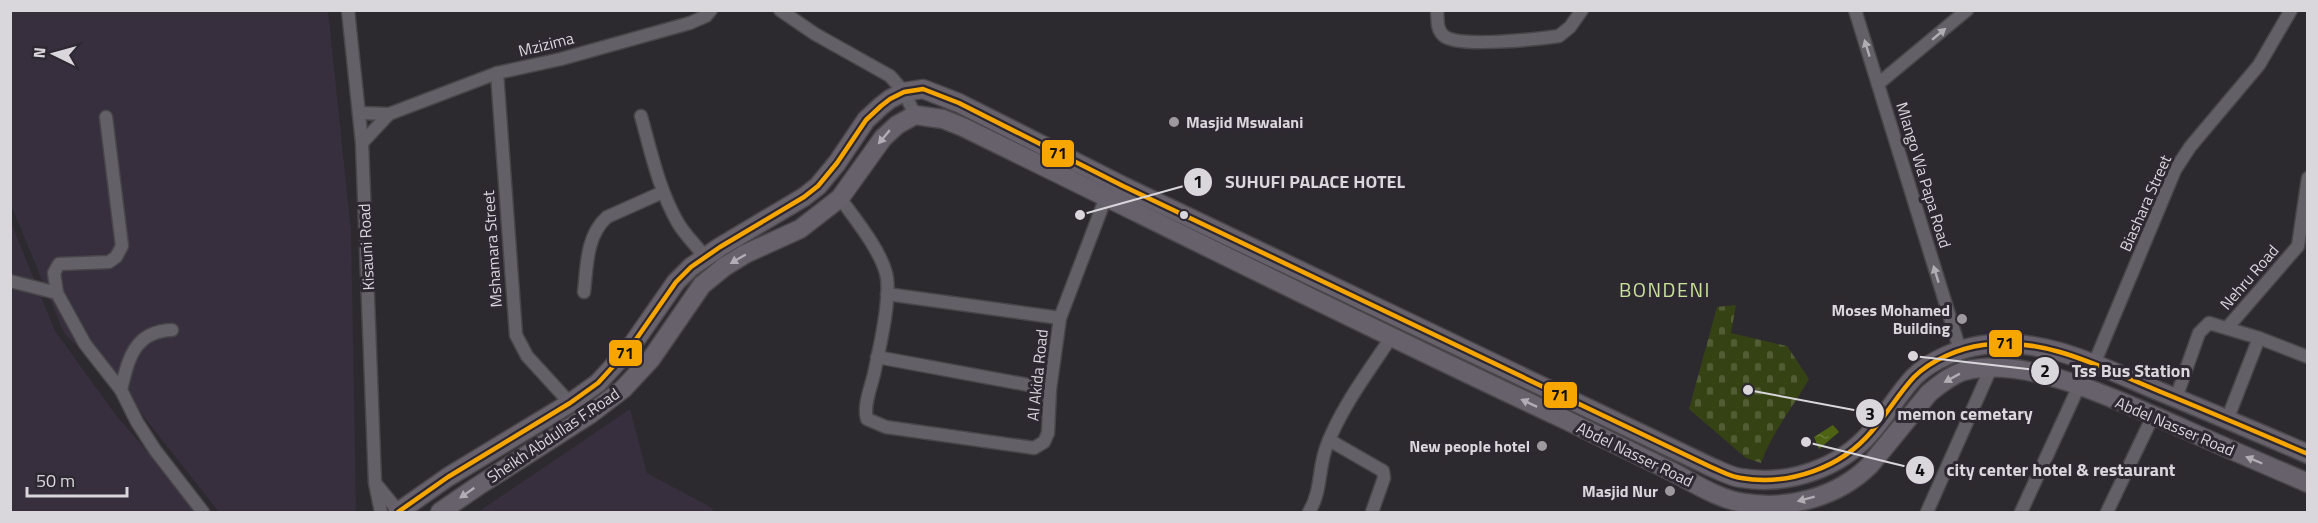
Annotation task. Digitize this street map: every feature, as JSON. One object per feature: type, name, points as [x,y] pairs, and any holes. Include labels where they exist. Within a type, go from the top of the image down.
[{"type":"main road","name":"Abdel Nasser Road","points":[[904,92],[923,89],[959,103],[1123,186],[1738,478],[1760,480],[1794,477],[1814,471],[1845,456],[1871,433],[1916,375],[1960,350],[1981,345],[2020,343],[2094,364],[2307,454]]},
{"type":"main road","name":"Sheikh Abdullas F.Road","points":[[399,512],[448,477],[570,403],[598,382],[621,359],[676,282],[690,267],[704,256],[789,208],[818,186],[837,163],[866,120],[890,99],[904,92]]},
{"type":"main road","name":"Sheikh Abdullas F.Road","points":[[440,513],[589,415],[623,388],[651,359],[692,298],[714,274],[745,254],[800,229],[840,198],[890,130],[915,115]]},
{"type":"main road","name":"Abdel Nasser Road","points":[[915,115],[943,118],[1180,235],[1448,363],[1727,506],[1792,503],[1836,490],[1859,476],[1870,465],[1894,439],[1920,403],[1938,386],[1964,371],[1992,368],[2031,372],[2079,386],[2307,483]]},
{"type":"main road","points":[[1326,304],[1338,288]]},
{"type":"main road","points":[[1448,363],[1456,344]]},
{"type":"street","name":"Kisauni Road","points":[[348,10],[362,143],[375,483],[381,513]]},
{"type":"street","name":"Mzizima","points":[[389,114],[497,73],[561,59],[690,23],[706,16],[711,10]]},
{"type":"street","points":[[780,10],[814,34],[882,71],[904,92],[915,115]]},
{"type":"street","points":[[1437,10],[1438,28],[1445,37],[1466,42],[1559,36],[1570,27],[1582,10]]},
{"type":"street","name":"Mlango Wa Papa Road","points":[[1855,10],[1960,350]]},
{"type":"street","points":[[1878,84],[1967,10]]},
{"type":"street","name":"Biashara Street","points":[[2094,364],[2175,170],[2190,147],[2259,64],[2291,10]]},
{"type":"street","name":"Mshamara Street","points":[[497,73],[513,323],[516,335],[527,356],[570,403]]},
{"type":"street","points":[[359,113],[389,114]]},
{"type":"street","points":[[362,143],[389,114]]},
{"type":"street","points":[[641,116],[663,192],[679,224],[704,256]]},
{"type":"street","points":[[106,117],[122,246],[116,257],[109,262],[59,264],[54,273],[57,293],[85,344],[121,390],[137,422],[203,513]]},
{"type":"street","name":"Nehru Road","points":[[2227,328],[2302,247],[2307,178]]},
{"type":"street","points":[[584,292],[592,237],[602,222],[607,217],[663,192]]},
{"type":"street","name":"Al Akida Road","points":[[878,357],[866,408],[867,419],[886,427],[1034,448],[1044,442],[1048,433],[1050,388],[1060,318],[1106,197]]},
{"type":"street","points":[[840,198],[865,233],[887,275],[887,294],[878,357],[1050,388]]},
{"type":"street","points":[[10,282],[57,293]]},
{"type":"street","points":[[887,294],[1060,318]]},
{"type":"street","points":[[2175,398],[2202,328],[2209,323],[2259,338],[2307,357]]},
{"type":"street","points":[[121,390],[128,359],[139,343],[156,332],[172,330]]},
{"type":"street","points":[[1309,513],[1319,490],[1323,456],[1329,440],[1342,413],[1392,336]]},
{"type":"street","points":[[2228,420],[2259,338]]},
{"type":"street","points":[[1927,513],[1992,368]]},
{"type":"street","points":[[2021,513],[2079,386]]},
{"type":"street","points":[[2107,513],[2153,416]]},
{"type":"street","points":[[1329,440],[1382,469],[1384,478],[1372,513]]},
{"type":"street","points":[[375,483],[399,512]]},
{"type":"shaded area","points":[[10,11],[328,11],[351,231],[356,510],[351,512],[219,512],[133,403],[64,333],[11,205]]},
{"type":"shaded area","points":[[10,220],[55,331],[115,414],[168,476],[193,512],[11,512]]},
{"type":"shaded area","points":[[630,409],[647,473],[712,508],[714,512],[478,512]]},
{"type":"green space","points":[[1736,305],[1731,333],[1787,346],[1809,379],[1777,430],[1761,463],[1746,458],[1689,409],[1717,307]]},
{"type":"water","points":[[1833,425],[1839,432],[1819,449],[1814,437]]},
{"type":"transit line","name":"71","points":[[398,512],[448,477],[570,403],[598,383],[630,348],[676,282],[691,267],[804,197],[818,186],[837,163],[866,120],[881,106],[904,92],[923,89],[959,103],[1123,186],[1711,467],[1741,478],[1777,479],[1813,471],[1830,464],[1859,444],[1914,377],[1929,365],[1965,349],[2006,343],[2029,345],[2074,356],[2308,454]]},
{"type":"place","name":"Masjid Mswalani","points":[[1174,122]]},
{"type":"place","name":"SUHUFI PALACE HOTEL","points":[[1080,215]]},
{"type":"place","name":"Moses Mohamed Building","points":[[1962,319]]},
{"type":"place","name":"Tss Bus Station","points":[[1913,356]]},
{"type":"place","name":"memon cemetary","points":[[1748,390]]},
{"type":"place","name":"city center hotel & restaurant","points":[[1806,442]]},
{"type":"place","name":"New people hotel","points":[[1542,446]]},
{"type":"place","name":"Masjid Nur","points":[[1670,491]]},
{"type":"district","name":"BONDENI","points":[[1665,289]]}]
